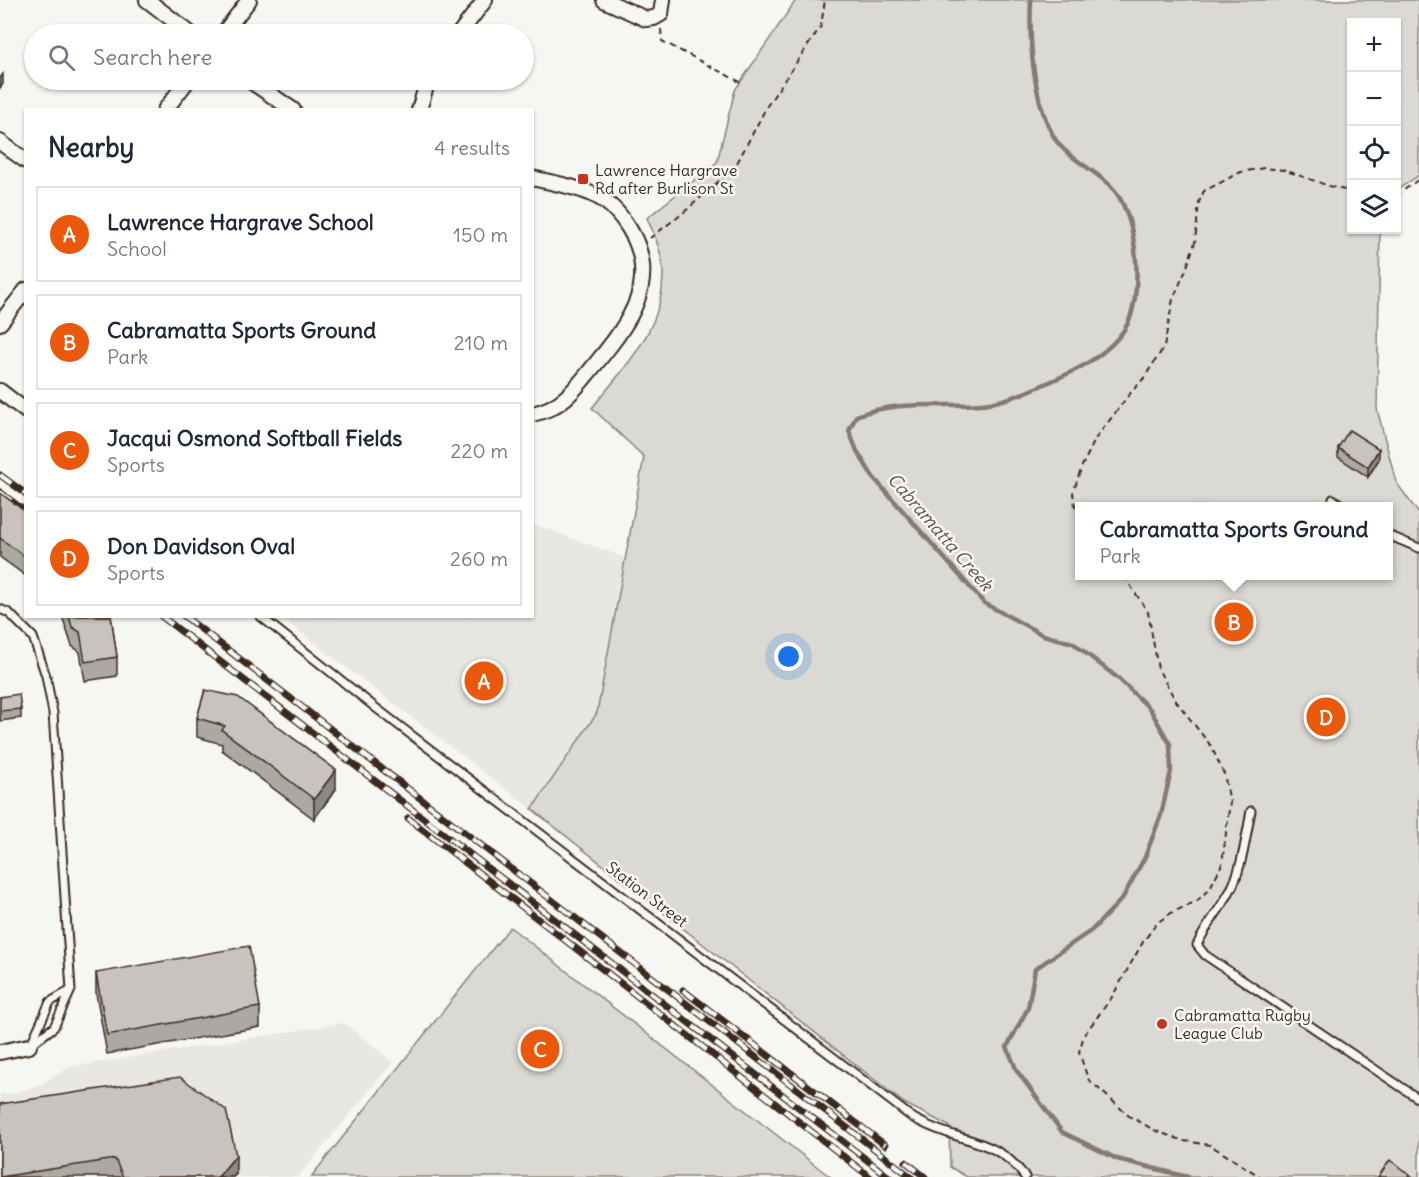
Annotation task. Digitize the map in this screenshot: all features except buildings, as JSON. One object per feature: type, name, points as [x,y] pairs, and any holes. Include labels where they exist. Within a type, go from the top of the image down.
[{"type":"street","points":[[147,0],[178,24]]},
{"type":"street","points":[[231,24],[249,0]]},
{"type":"street","points":[[467,24],[485,0]]},
{"type":"street","points":[[604,0],[645,19],[654,18],[662,7]]},
{"type":"street","points":[[167,108],[180,90]]},
{"type":"street","points":[[264,90],[290,108]]},
{"type":"street","points":[[420,108],[425,90]]},
{"type":"street","points":[[0,142],[24,160]]},
{"type":"street","points":[[534,178],[575,188],[603,200],[620,215],[636,242],[640,256],[641,284],[628,322],[569,396],[553,407],[534,413]]},
{"type":"street","points":[[0,323],[24,293]]},
{"type":"street","points":[[0,391],[24,409]]},
{"type":"street","points":[[0,1052],[29,1046]]},
{"type":"lane","points":[[1333,499],[1337,502]]},
{"type":"lane","points":[[1393,538],[1419,548]]},
{"type":"lane","points":[[0,609],[9,614],[33,637],[46,676],[52,713],[71,990],[54,1027],[29,1046]]},
{"type":"lane","name":"Station Street","points":[[263,618],[376,708],[900,1108],[920,1122],[997,1150],[1015,1163],[1024,1177]]},
{"type":"lane","points":[[1251,811],[1242,855],[1231,891],[1206,926],[1197,945],[1205,955],[1419,1099]]},
{"type":"lane","points":[[29,1046],[50,1002],[71,990]]},
{"type":"path","points":[[636,242],[652,238],[735,167],[766,106],[821,26],[825,0]]},
{"type":"path","points":[[662,7],[662,40],[740,82]]},
{"type":"path","points":[[1075,506],[1073,493],[1082,466],[1096,438],[1144,378],[1164,346],[1173,299],[1195,242],[1199,202],[1204,191],[1241,172],[1264,168],[1284,170],[1347,191]]},
{"type":"path","points":[[1401,192],[1419,178]]},
{"type":"path","points":[[1127,580],[1148,612],[1158,669],[1176,701],[1211,746],[1224,774],[1230,802],[1222,864],[1210,888],[1197,901],[1171,913],[1157,923],[1143,942],[1112,998],[1083,1035],[1079,1052],[1088,1079],[1129,1116],[1156,1131],[1185,1141],[1210,1145],[1261,1177]]},
{"type":"shaded area","points":[[796,0],[1419,0],[1419,175],[1401,187],[1401,18],[1347,18],[1347,234],[1380,234],[1377,409],[1396,482],[1419,514],[1419,1177],[967,1177],[950,1167],[949,1126],[904,1103],[532,809],[597,713],[644,457],[592,408],[643,341],[653,323],[659,304],[663,284],[662,262],[647,218],[717,162],[735,90]]},
{"type":"shaded area","points":[[534,524],[626,558],[597,713],[532,809],[281,618],[534,618]]},
{"type":"shaded area","points":[[510,927],[824,1172],[831,1177],[311,1177]]},
{"type":"shaded area","points":[[344,1023],[393,1062],[298,1177],[0,1177],[0,1094],[12,1094],[42,1084],[70,1067]]},
{"type":"waterway","name":"Cabramatta Creek","points":[[1031,0],[1034,71],[1041,106],[1047,122],[1059,145],[1115,191],[1129,221],[1136,260],[1135,299],[1131,316],[1117,339],[1093,360],[1028,391],[990,403],[902,406],[871,411],[856,416],[849,431],[857,451],[873,477],[984,603],[1043,635],[1073,643],[1119,679],[1150,709],[1170,744],[1171,771],[1161,815],[1145,857],[1122,899],[1092,930],[1035,969],[1028,1008],[1007,1047],[1017,1071],[1062,1132],[1117,1159],[1188,1177]]},
{"type":"railway","points":[[0,475],[24,493]]},
{"type":"railway","points":[[0,492],[24,510]]},
{"type":"railway","points":[[164,618],[889,1177]]},
{"type":"railway","points":[[187,618],[911,1177]]},
{"type":"railway","points":[[408,818],[870,1177]]},
{"type":"railway","points":[[683,990],[885,1145]]},
{"type":"railway","points":[[906,1162],[925,1177]]},
{"type":"place","name":"Lawrence Hargrave Rd after Burlison St","points":[[583,179]]},
{"type":"place","name":"Cabramatta Sports Ground","points":[[1234,622]]},
{"type":"place","name":"Lawrence Hargrave School","points":[[484,681]]},
{"type":"place","name":"Don Davidson Oval","points":[[1326,717]]},
{"type":"place","name":"Cabramatta Rugby League Club","points":[[1162,1024]]},
{"type":"place","name":"Jacqui Osmond Softball Fields","points":[[540,1049]]}]
